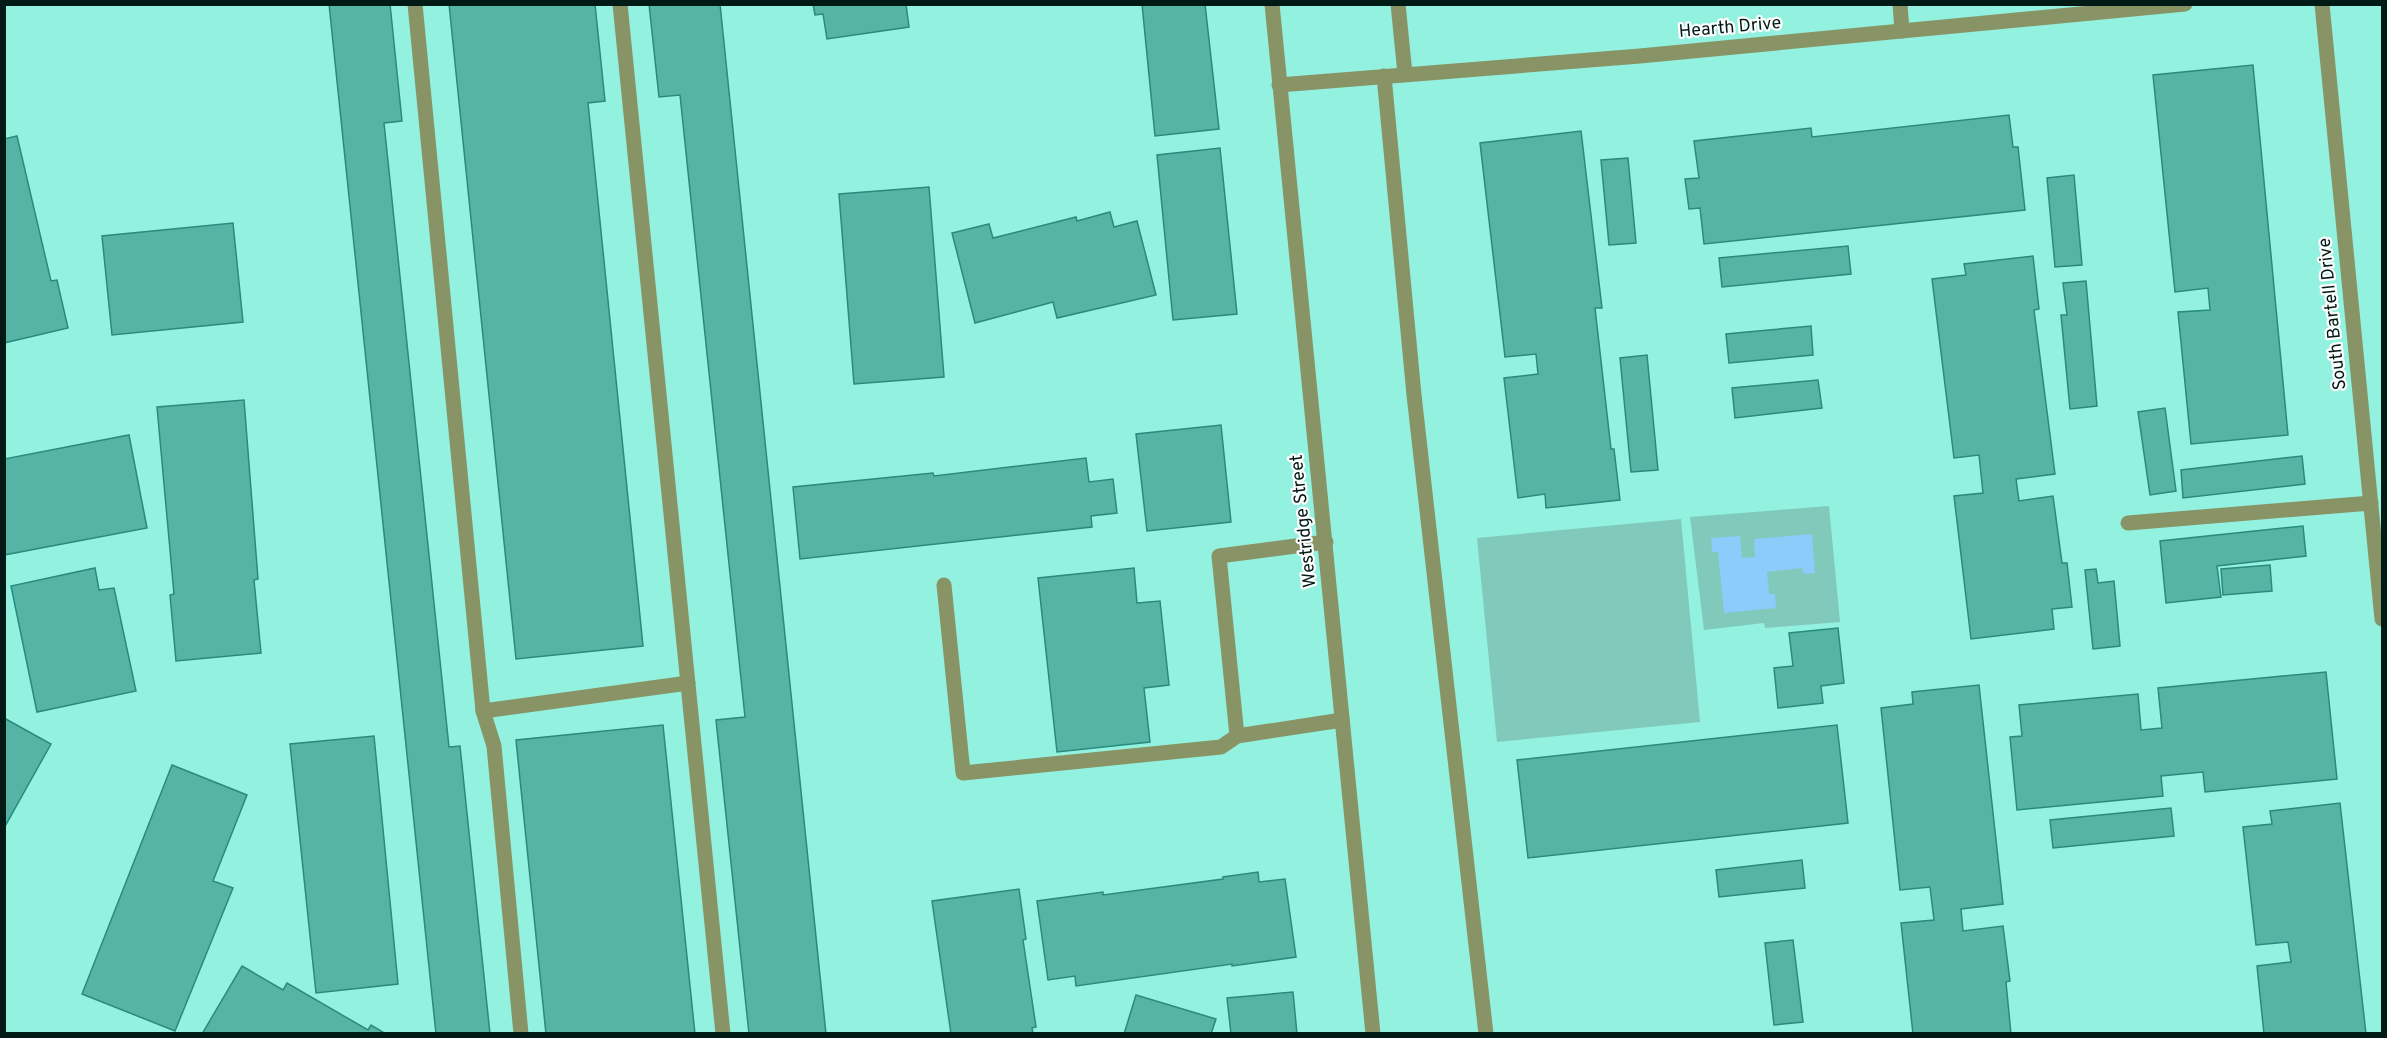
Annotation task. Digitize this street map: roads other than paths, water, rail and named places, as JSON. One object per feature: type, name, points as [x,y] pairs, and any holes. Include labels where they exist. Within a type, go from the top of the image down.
[{"type":"street","points":[[415,4],[483,711],[494,746],[521,1034]]},
{"type":"street","points":[[620,4],[723,1034]]},
{"type":"street","name":"Westridge Street","points":[[1272,4],[1373,1034]]},
{"type":"street","points":[[1398,4],[1405,74]]},
{"type":"street","points":[[1900,4],[1902,31]]},
{"type":"street","name":"Hearth Drive","points":[[1279,85],[1640,56],[2185,4]]},
{"type":"street","name":"South Bartell Drive","points":[[2322,4],[2382,619]]},
{"type":"street","points":[[1384,76],[1414,395],[1486,1034]]},
{"type":"street","points":[[2128,523],[2371,503]]},
{"type":"street","points":[[1237,736],[1219,556],[1326,542]]},
{"type":"street","points":[[944,585],[963,773],[1221,747],[1237,736],[1342,720]]},
{"type":"street","points":[[483,711],[688,683]]}]
